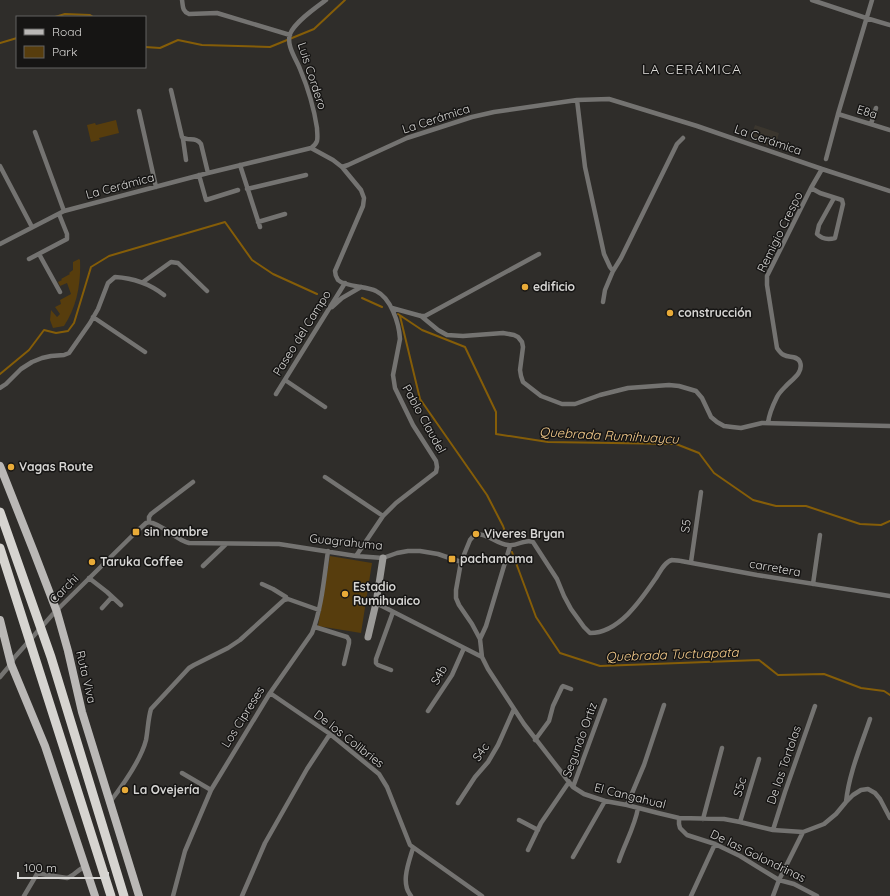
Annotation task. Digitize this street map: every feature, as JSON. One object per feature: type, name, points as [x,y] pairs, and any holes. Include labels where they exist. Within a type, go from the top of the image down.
[{"type":"highway","points":[[0,512],[51,656],[124,896]]},
{"type":"highway","points":[[0,548],[111,896]]},
{"type":"main road","name":"Ruta Viva","points":[[0,466],[34,552],[68,651],[82,712],[139,896]]},
{"type":"main road","points":[[0,620],[13,661],[45,746],[95,896]]},
{"type":"street","points":[[182,0],[183,9],[189,14],[217,13],[290,35]]},
{"type":"street","name":"Luis Cordero","points":[[311,148],[315,145],[317,140],[317,126],[305,82],[289,42],[290,35],[295,26],[326,0]]},
{"type":"street","points":[[812,0],[890,25]]},
{"type":"street","points":[[826,159],[872,0]]},
{"type":"street","points":[[171,90],[183,139],[186,160]]},
{"type":"street","name":"La Cerámica","points":[[342,167],[406,138],[472,117],[494,112],[577,100],[609,99],[697,126],[890,191]]},
{"type":"street","points":[[577,100],[586,167],[604,254],[610,268],[613,270]]},
{"type":"street","points":[[870,124],[876,108]]},
{"type":"street","points":[[139,111],[156,187]]},
{"type":"street","name":"E8a","points":[[838,114],[890,130]]},
{"type":"street","points":[[35,132],[64,211]]},
{"type":"street","points":[[603,302],[605,290],[613,270],[621,258],[677,144],[683,138]]},
{"type":"street","points":[[183,139],[198,140],[208,173]]},
{"type":"street","points":[[311,148],[333,160],[342,167],[361,190],[364,198],[363,206],[335,272],[339,281],[345,283]]},
{"type":"street","name":"La Cerámica","points":[[0,244],[64,211],[199,175],[311,148]]},
{"type":"street","points":[[240,165],[260,227]]},
{"type":"street","points":[[0,166],[32,227]]},
{"type":"street","name":"Remigio Crespo","points":[[768,423],[769,415],[777,397],[798,375],[801,366],[800,361],[796,358],[784,355],[777,348],[767,285],[767,276],[822,169]]},
{"type":"street","points":[[247,189],[306,174]]},
{"type":"street","points":[[199,175],[206,200],[238,190]]},
{"type":"street","points":[[812,188],[820,193],[842,200],[843,204],[835,238],[829,240],[816,234],[819,225],[834,198]]},
{"type":"street","points":[[29,259],[67,239],[67,234],[59,214]]},
{"type":"street","points":[[258,222],[285,214]]},
{"type":"street","points":[[39,254],[60,292]]},
{"type":"street","points":[[421,316],[425,316],[539,254]]},
{"type":"street","points":[[143,282],[171,262],[174,262],[178,263],[207,291]]},
{"type":"street","points":[[0,388],[21,369],[32,362],[42,358],[69,353],[98,309],[108,283],[114,277],[123,277],[143,282],[155,288],[164,295]]},
{"type":"street","name":"Pablo Claudel","points":[[345,283],[375,290],[382,294],[392,308],[400,333],[393,375],[395,388],[413,425],[436,461],[437,467],[436,472],[396,502],[383,516],[356,556]]},
{"type":"street","name":"Paseo del Campo","points":[[276,394],[345,283]]},
{"type":"street","points":[[328,310],[342,298],[361,287]]},
{"type":"street","points":[[392,308],[404,310],[421,316],[438,330],[447,335],[459,336],[503,333],[518,336],[523,347],[520,370],[523,382],[541,396],[562,404],[575,404],[600,395],[628,388],[669,385],[680,386],[696,391],[702,398],[711,417],[724,426],[740,428],[768,423],[890,426]]},
{"type":"street","points":[[93,317],[145,352]]},
{"type":"street","points":[[285,380],[325,407]]},
{"type":"street","points":[[325,477],[383,516]]},
{"type":"street","name":"Carchi","points":[[0,677],[55,613],[136,532],[149,522],[149,517],[151,514],[192,482]]},
{"type":"street","name":"S5","points":[[691,562],[701,492]]},
{"type":"street","name":"Guagrahuma","points":[[149,522],[156,524],[183,542],[189,544],[279,544],[356,556],[383,558],[397,553],[420,551],[438,554],[461,562]]},
{"type":"street","points":[[461,562],[470,540],[475,534],[486,535],[498,542],[510,546],[486,626],[480,639]]},
{"type":"street","points":[[813,584],[820,535]]},
{"type":"street","name":"carretera","points":[[510,546],[525,541],[533,542],[557,578],[570,609],[590,633],[597,633],[618,624],[639,600],[665,564],[672,560],[890,596]]},
{"type":"street","points":[[203,566],[226,544]]},
{"type":"street","name":"Los Cipreses","points":[[173,896],[185,851],[211,790],[270,693],[315,627],[328,551]]},
{"type":"street","points":[[368,637],[376,603],[383,558]]},
{"type":"street","name":"El Cangahual","points":[[461,562],[456,598],[480,639],[482,657],[488,669],[536,740],[573,787],[584,794],[606,801],[679,818],[724,819],[773,830],[803,832],[824,824],[836,814],[846,802],[861,790],[868,789],[875,793],[880,799],[890,818]]},
{"type":"street","points":[[89,578],[121,605]]},
{"type":"street","points":[[262,584],[274,589],[286,597],[285,599]]},
{"type":"street","points":[[102,608],[112,597]]},
{"type":"street","points":[[110,802],[141,754],[146,740],[151,709],[189,668],[228,648],[240,640],[285,599],[319,610]]},
{"type":"street","points":[[376,603],[482,657]]},
{"type":"street","points":[[391,670],[378,665],[376,663],[376,659],[393,612]]},
{"type":"street","points":[[315,627],[349,640],[344,664]]},
{"type":"street","name":"S4b","points":[[428,711],[452,675],[464,648]]},
{"type":"street","points":[[536,740],[549,721],[553,706],[562,687],[571,689]]},
{"type":"street","name":"De los Colibries","points":[[270,693],[330,734],[379,774],[387,787],[410,846],[482,896]]},
{"type":"street","name":"Segundo Ortiz","points":[[573,787],[605,700]]},
{"type":"street","points":[[627,805],[644,765],[664,705]]},
{"type":"street","name":"De las Tortolas","points":[[773,830],[794,763],[815,706]]},
{"type":"street","name":"S4c","points":[[458,803],[475,777],[488,762],[498,745],[514,709]]},
{"type":"street","points":[[846,802],[851,777],[870,719]]},
{"type":"street","points":[[242,896],[266,843],[307,769],[330,734]]},
{"type":"street","points":[[703,818],[722,748]]},
{"type":"street","name":"S5c","points":[[740,822],[759,759]]},
{"type":"street","points":[[182,773],[211,790]]},
{"type":"street","name":"Segundo Ortiz","points":[[528,850],[541,823],[569,782]]},
{"type":"street","points":[[573,857],[606,801]]},
{"type":"street","points":[[619,861],[638,808]]},
{"type":"street","name":"De las Golondrinas","points":[[679,818],[680,828],[687,834],[715,844],[740,856],[779,880],[794,884],[817,896]]},
{"type":"street","points":[[519,820],[538,830]]},
{"type":"street","points":[[773,896],[779,880],[803,832]]},
{"type":"street","points":[[691,896],[715,844]]},
{"type":"street","points":[[411,896],[406,878],[413,848]]},
{"type":"street","points":[[24,896],[38,874],[67,878],[85,867]]},
{"type":"shaded area","points":[[755,125],[779,133],[775,148],[750,140]]},
{"type":"green space","points":[[116,120],[119,133],[99,138],[100,140],[91,142],[87,125],[95,123],[96,125]]},
{"type":"green space","points":[[79,259],[79,286],[72,311],[64,326],[53,328],[50,320],[51,310],[57,317],[60,314],[55,307],[61,304],[60,300],[71,294],[67,283],[60,286],[58,282],[70,274],[69,273],[73,270],[73,262]]},
{"type":"green space","name":"Estadio Rumihuaico","points":[[330,556],[372,563],[361,633],[318,626]]},
{"type":"waterway","points":[[146,47],[160,48],[178,40],[202,45],[270,47],[314,29],[345,0]]},
{"type":"waterway","points":[[58,16],[65,14],[92,16]]},
{"type":"waterway","points":[[0,43],[16,38]]},
{"type":"waterway","name":"Quebrada Rumihuaycu","points":[[0,374],[29,350],[44,330],[56,333],[68,331],[74,323],[91,267],[109,256],[225,222],[252,260],[273,274],[317,294]]},
{"type":"waterway","name":"Quebrada Rumihuaycu","points":[[362,298],[382,307]]},
{"type":"waterway","name":"Quebrada Rumihuaycu","points":[[398,314],[422,330],[465,347],[496,412],[496,434],[548,442],[676,444],[699,453],[714,473],[753,500],[776,506],[806,506],[860,524],[881,525],[890,521]]},
{"type":"waterway","name":"Quebrada Tuctuapata","points":[[400,316],[420,399],[487,495],[507,537]]},
{"type":"waterway","name":"Quebrada Tuctuapata","points":[[512,552],[536,617],[560,653],[600,666],[759,660],[778,675],[824,674],[861,688],[884,691],[890,695]]},
{"type":"place","name":"edificio","points":[[525,287]]},
{"type":"place","name":"construcción","points":[[670,313]]},
{"type":"place","name":"Vagas Route","points":[[11,467]]},
{"type":"place","name":"sin nombre","points":[[136,532]]},
{"type":"place","name":"Viveres Bryan","points":[[476,534]]},
{"type":"place","name":"pachamama","points":[[452,559]]},
{"type":"place","name":"Taruka Coffee","points":[[92,562]]},
{"type":"place","name":"Estadio Rumihuaico","points":[[345,594]]},
{"type":"place","name":"La Ovejería","points":[[125,790]]},
{"type":"district","name":"LA CERÁMICA","points":[[692,69]]}]
